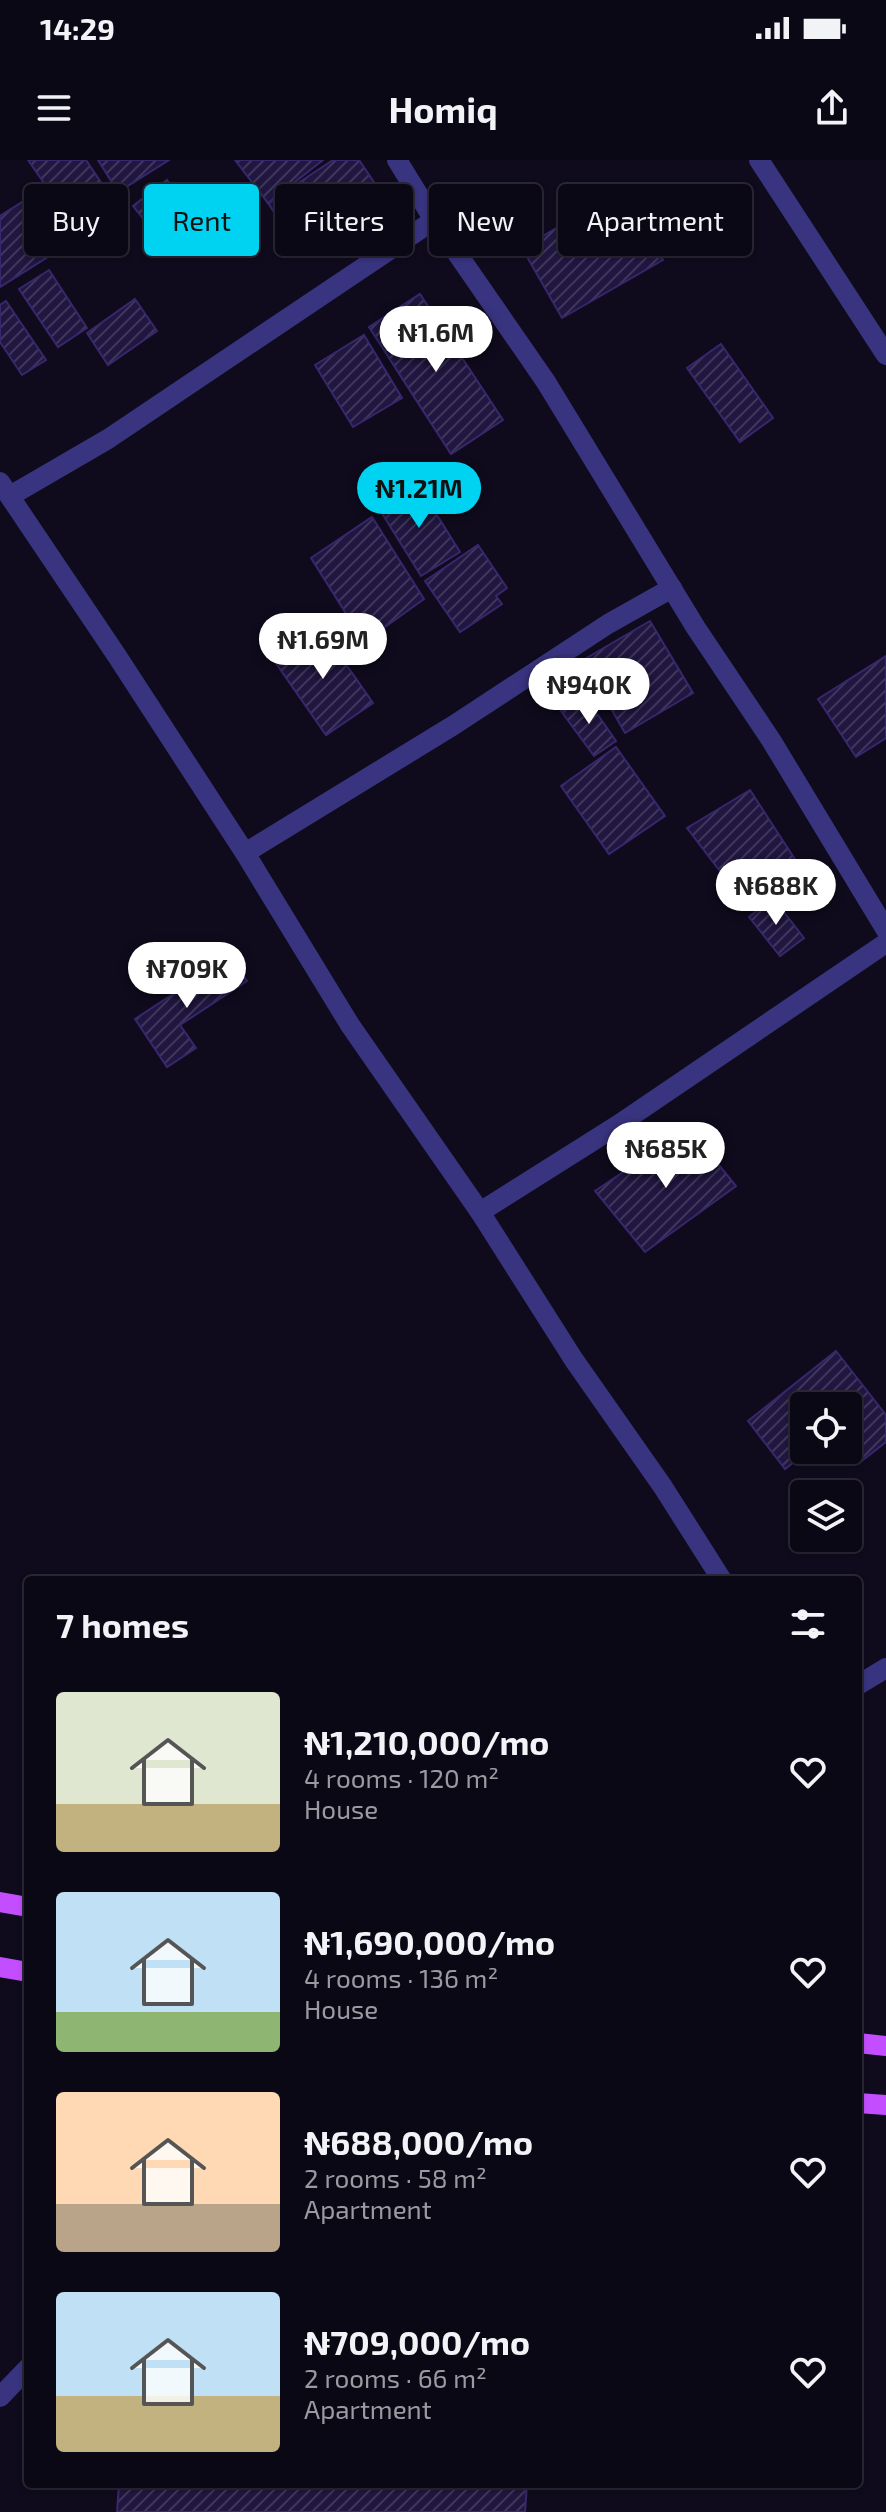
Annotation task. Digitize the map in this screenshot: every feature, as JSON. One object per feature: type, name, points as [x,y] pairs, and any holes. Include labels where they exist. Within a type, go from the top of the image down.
[{"type":"main road","points":[[0,1902],[24,1906]]},
{"type":"main road","points":[[0,1967],[24,1971]]},
{"type":"main road","points":[[862,2043],[886,2046]]},
{"type":"main road","points":[[862,2103],[886,2105]]},
{"type":"street","points":[[397,160],[429,212]]},
{"type":"street","points":[[759,160],[886,355]]},
{"type":"street","points":[[429,223],[108,439],[5,489],[245,853],[350,1025],[480,1212],[574,1360],[663,1487],[719,1576]]},
{"type":"street","points":[[459,256],[546,382],[672,588],[771,740],[886,930]]},
{"type":"street","points":[[245,853],[454,725],[608,624],[672,588]]},
{"type":"street","points":[[480,1212],[618,1125],[886,943]]},
{"type":"street","points":[[862,1683],[886,1668]]},
{"type":"street","points":[[0,2397],[24,2372]]},
{"type":"building","points":[[28,160],[86,160],[102,184],[45,184]]},
{"type":"building","points":[[98,160],[169,160],[128,186],[113,184]]},
{"type":"building","points":[[235,160],[323,160],[292,184],[275,184],[275,198],[268,203],[259,191],[259,184],[253,184]]},
{"type":"building","points":[[333,160],[359,160],[375,184],[297,184]]},
{"type":"building","points":[[144,198],[144,220],[133,206]]},
{"type":"building","points":[[275,198],[275,214],[268,203]]},
{"type":"building","points":[[24,201],[24,256],[49,256],[0,287],[0,216]]},
{"type":"building","points":[[558,227],[558,256],[661,256],[663,260],[562,318],[527,256],[542,256],[542,236]]},
{"type":"building","points":[[49,270],[87,328],[58,347],[19,289]]},
{"type":"building","points":[[420,294],[503,420],[451,454],[369,327]]},
{"type":"building","points":[[135,299],[157,331],[108,365],[87,333]]},
{"type":"building","points":[[6,301],[46,360],[22,375],[0,342],[0,305]]},
{"type":"building","points":[[364,335],[402,398],[353,427],[315,365]]},
{"type":"building","points":[[721,344],[773,418],[740,442],[687,368]]},
{"type":"building","points":[[417,483],[460,552],[421,576],[378,507]]},
{"type":"building","points":[[372,517],[424,599],[364,642],[311,558]]},
{"type":"building","points":[[478,545],[507,588],[496,596],[502,604],[460,632],[425,581]]},
{"type":"building","points":[[650,621],[693,693],[625,733],[583,660]]},
{"type":"building","points":[[320,627],[373,703],[326,735],[273,659]]},
{"type":"building","points":[[886,656],[886,738],[856,757],[818,699]]},
{"type":"building","points":[[584,695],[616,741],[594,756],[561,711]]},
{"type":"building","points":[[616,747],[665,816],[609,854],[561,786]]},
{"type":"building","points":[[750,790],[798,864],[742,900],[687,828]]},
{"type":"building","points":[[773,898],[804,938],[780,956],[749,917]]},
{"type":"building","points":[[231,956],[247,981],[180,1025],[196,1048],[167,1067],[135,1019]]},
{"type":"building","points":[[689,1128],[736,1186],[645,1252],[595,1191]]},
{"type":"building","points":[[836,1351],[886,1415],[886,1442],[862,1461],[862,1392],[790,1392],[791,1464],[785,1469],[748,1421]]},
{"type":"building","points":[[119,2488],[527,2488],[525,2512],[117,2512]]}]
